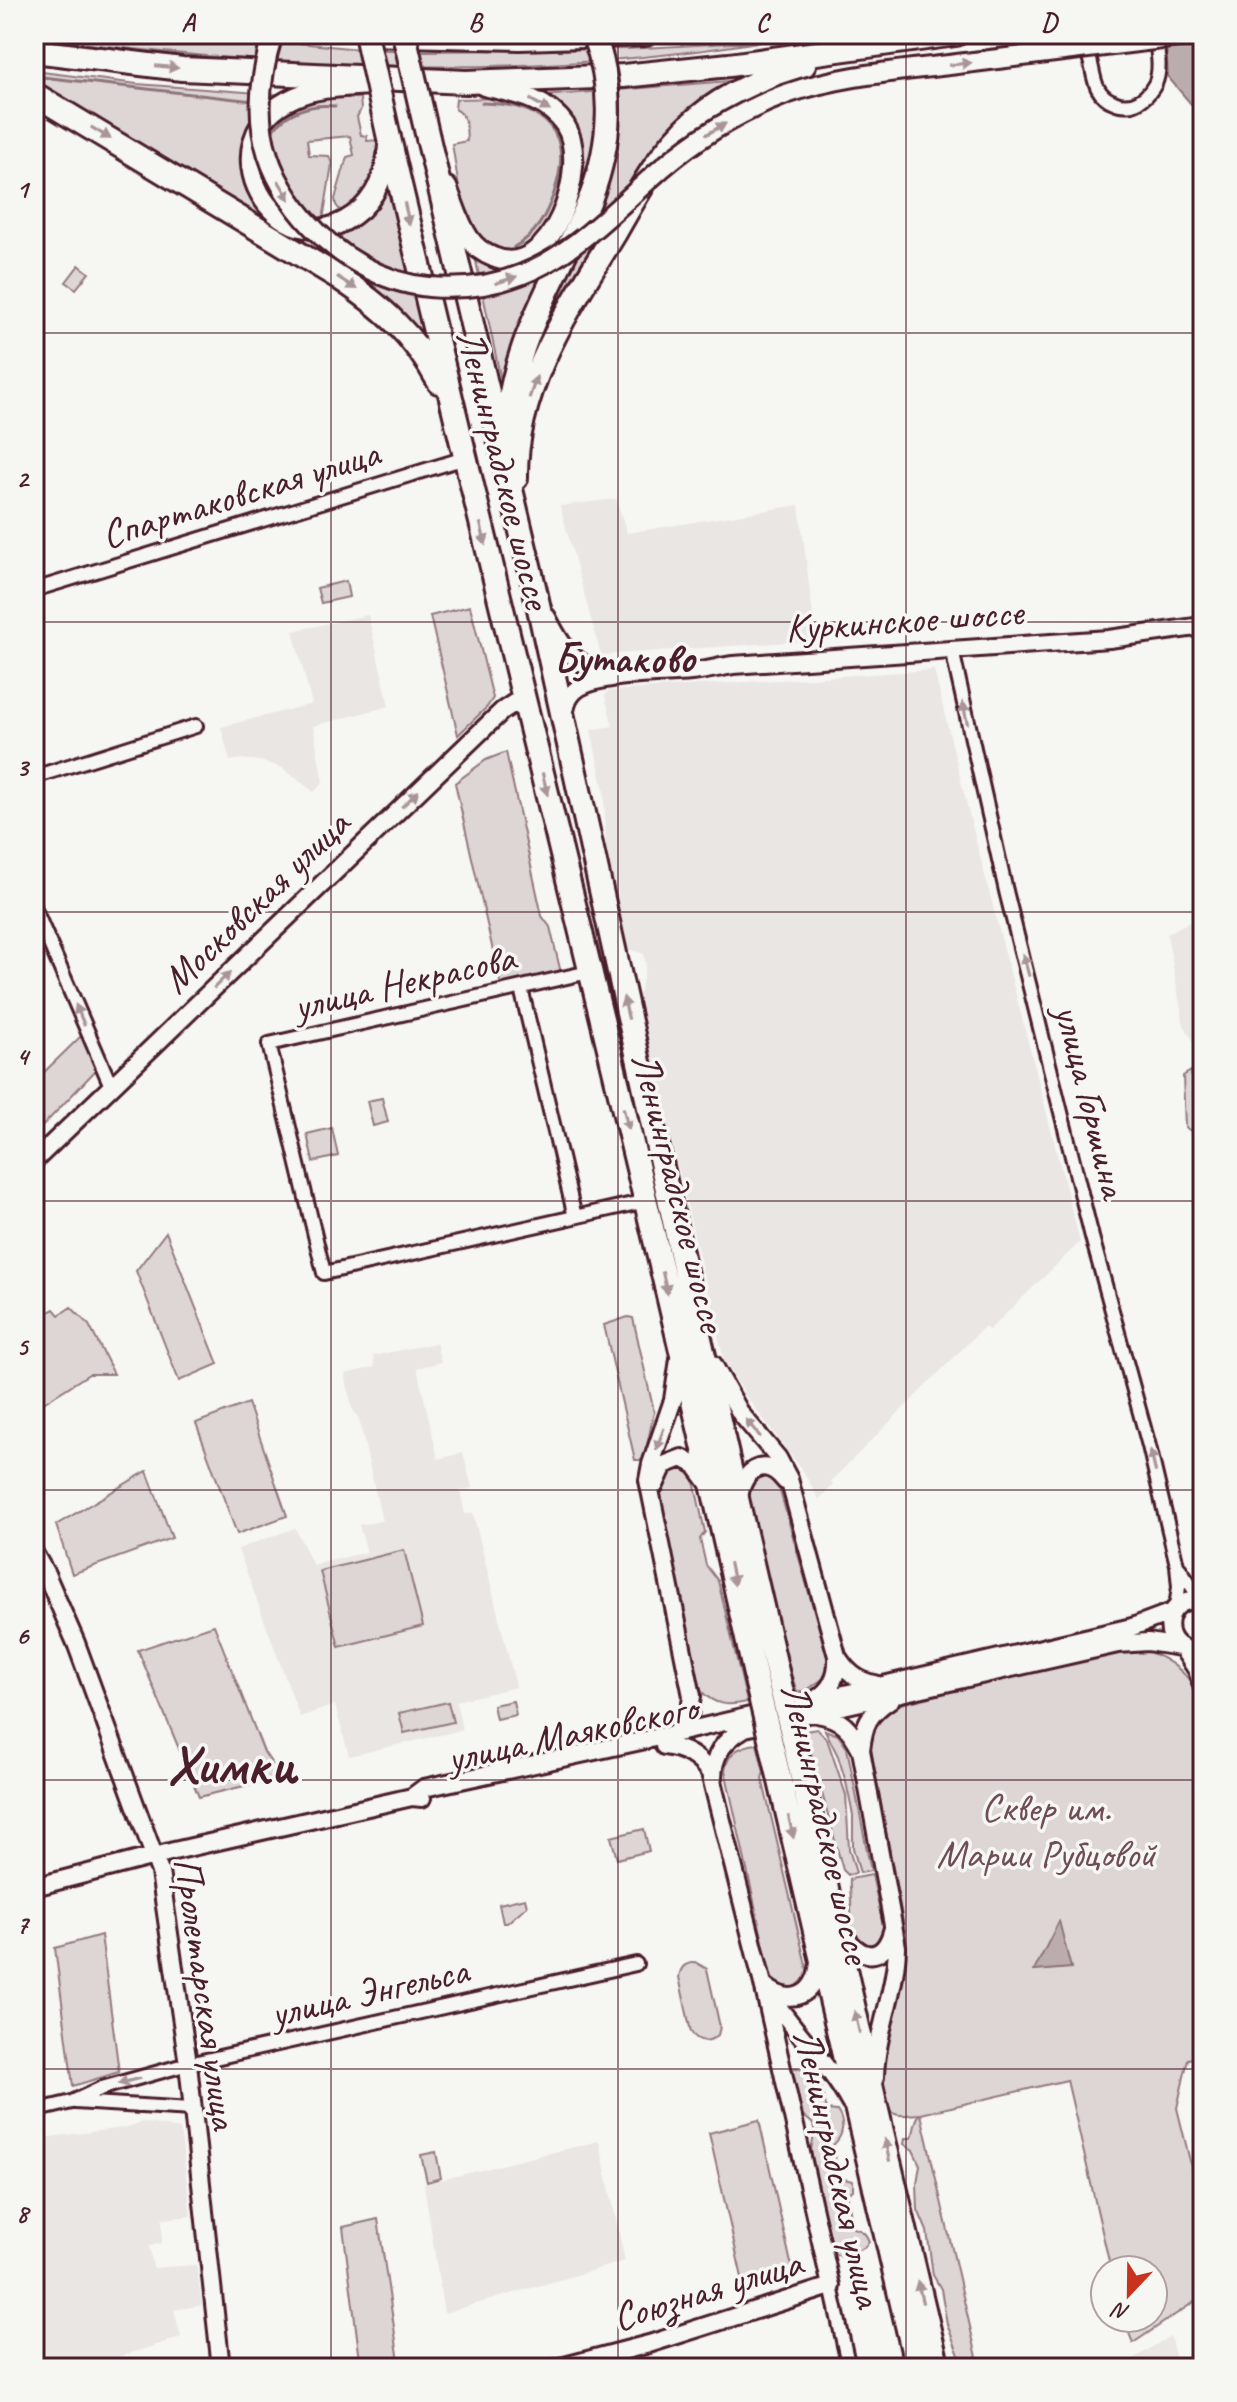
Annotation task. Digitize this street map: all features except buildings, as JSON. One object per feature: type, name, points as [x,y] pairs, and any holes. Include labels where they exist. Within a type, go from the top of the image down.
[{"type":"highway","points":[[366,34],[520,38],[645,34]]},
{"type":"highway","name":"Ленинградское шоссе","points":[[366,34],[457,427],[646,1201],[739,1506],[768,1682]]},
{"type":"highway","name":"Ленинградское шоссе","points":[[404,34],[536,595],[688,1333],[716,1498],[831,1911],[938,2368]]},
{"type":"highway","points":[[507,475],[506,422],[519,357],[591,197],[605,153],[609,120],[608,88],[593,34]]},
{"type":"highway","points":[[34,51],[182,69],[466,82],[623,76],[956,34]]},
{"type":"highway","points":[[518,519],[518,445],[539,369],[575,299],[664,154],[695,120],[736,92],[777,74],[883,43]]},
{"type":"highway","points":[[34,94],[375,302],[393,317],[419,348],[439,382],[457,427]]},
{"type":"highway","name":"Ленинградское шоссе","points":[[784,1748],[820,1948],[917,2368]]},
{"type":"main road","points":[[273,34],[261,85],[261,132],[275,175],[296,208],[326,241],[370,269],[413,285],[453,288],[487,286],[548,263],[591,233],[663,167],[701,138],[741,114],[784,95],[820,84],[883,73],[1203,34]]},
{"type":"main road","points":[[389,138],[388,153],[374,195],[359,211],[340,223],[318,228],[296,225],[268,207],[255,187],[250,165],[253,143],[264,122],[280,106],[316,90],[410,80]]},
{"type":"main road","points":[[428,138],[462,224],[476,247],[505,261],[523,259],[537,251],[556,223],[571,181],[574,156],[569,133],[557,116],[532,99],[466,82]]},
{"type":"main road","points":[[536,595],[567,652],[579,663],[609,678]]},
{"type":"main road","name":"Куркинское шоссе","points":[[564,728],[565,711],[572,693],[582,686],[609,678],[695,672],[733,665],[1109,639],[1203,626]]},
{"type":"main road","name":"Московская улица","points":[[34,1161],[507,706],[514,703],[527,708]]},
{"type":"main road","points":[[688,1333],[741,1414],[778,1458],[789,1479],[837,1656],[838,1666],[832,1684],[812,1707],[846,1725],[861,1750],[897,1955],[878,2045],[874,2098]]},
{"type":"main road","points":[[688,1333],[668,1417],[649,1473],[692,1696],[689,1716],[669,1740],[674,1747],[695,1756],[713,1779]]},
{"type":"main road","points":[[653,1502],[654,1486],[660,1470],[669,1461],[682,1458],[695,1465],[716,1498]]},
{"type":"main road","points":[[739,1506],[744,1478],[760,1468],[772,1468],[779,1473],[793,1494]]},
{"type":"main road","name":"Пролетарская улица","points":[[34,1553],[76,1643],[156,1856],[188,2064],[221,2368]]},
{"type":"main road","points":[[861,1750],[869,1717],[891,1689],[1132,1627],[1174,1609],[1186,1600],[1202,1600]]},
{"type":"main road","points":[[1174,1609],[1169,1631],[1171,1637],[1197,1670],[1203,1688]]},
{"type":"main road","points":[[837,1656],[857,1679],[891,1689],[1118,1644],[1148,1642],[1193,1651],[1203,1650]]},
{"type":"main road","name":"улица Маяковского","points":[[34,1887],[412,1797],[424,1788],[669,1740],[891,1689]]},
{"type":"main road","points":[[692,1696],[705,1712],[737,1725],[735,1734],[721,1747],[713,1779]]},
{"type":"main road","name":"Ленинградская улица","points":[[713,1779],[763,1984],[777,2007],[779,2061],[831,2286]]},
{"type":"main road","points":[[831,1911],[850,1944],[866,1955],[885,1947],[894,1926]]},
{"type":"main road","points":[[777,2007],[813,1985],[820,1948]]},
{"type":"main road","points":[[763,1984],[770,1990],[777,2007],[836,2079],[860,2122]]},
{"type":"main road","points":[[779,2061],[782,2049],[789,2041],[806,2043]]},
{"type":"main road","name":"Союзная улица","points":[[557,2368],[649,2344],[831,2286]]},
{"type":"street","points":[[1067,34],[1080,40],[1089,58],[1095,84],[1102,95],[1122,105],[1146,97],[1157,78],[1159,62],[1155,34]]},
{"type":"street","points":[[1089,58],[1099,34]]},
{"type":"street","name":"Спартаковская улица","points":[[34,590],[465,458]]},
{"type":"street","name":"улица Горшина","points":[[952,650],[1006,891],[1177,1565],[1179,1587],[1174,1609]]},
{"type":"street","points":[[34,777],[196,726]]},
{"type":"street","points":[[34,907],[111,1086]]},
{"type":"street","name":"улица Некрасова","points":[[589,972],[269,1044],[324,1273],[646,1201]]},
{"type":"street","points":[[521,988],[575,1217]]},
{"type":"street","name":"улица Горшина","points":[[1177,1565],[1189,1586],[1202,1600]]},
{"type":"street","name":"улица Энгельса","points":[[34,2111],[72,2102],[102,2088],[188,2064],[636,1964]]},
{"type":"street","name":"улица Энгельса","points":[[72,2102],[192,2109]]},
{"type":"street","name":"Ленинградская улица","points":[[831,2286],[849,2368]]},
{"type":"shaded area","points":[[1203,34],[1203,118],[1168,77],[1166,45]]},
{"type":"shaded area","points":[[616,499],[627,533],[799,505],[816,640],[601,655],[560,506]]},
{"type":"shaded area","points":[[368,615],[389,706],[313,726],[323,783],[314,792],[283,768],[261,761],[230,761],[221,727],[312,704],[293,631]]},
{"type":"shaded area","points":[[934,670],[1080,1242],[989,1330],[984,1327],[831,1481],[833,1485],[819,1499],[803,1471],[746,1396],[724,1360],[638,1000],[646,966],[644,954],[628,949],[606,845],[604,790],[591,730],[613,726],[605,696],[608,691]]},
{"type":"shaded area","points":[[1203,914],[1203,1037],[1194,1042],[1184,1025],[1167,934]]},
{"type":"shaded area","points":[[436,1343],[441,1362],[417,1368],[438,1459],[463,1453],[472,1488],[460,1491],[465,1515],[473,1513],[516,1687],[456,1701],[462,1730],[349,1756],[335,1705],[300,1717],[238,1549],[295,1528],[313,1565],[367,1552],[359,1525],[382,1521],[359,1419],[352,1408],[345,1374],[375,1367],[373,1356]]},
{"type":"shaded area","points":[[1059,1921],[1071,1968],[1034,1971]]},
{"type":"shaded area","points":[[142,2122],[180,2129],[191,2216],[162,2219],[162,2243],[149,2246],[153,2268],[196,2265],[202,2305],[174,2310],[181,2337],[85,2368],[34,2368],[34,2139],[124,2128]]},
{"type":"shaded area","points":[[599,2141],[625,2261],[444,2313],[424,2184]]},
{"type":"shaded area","points":[[1170,2336],[1178,2368],[1119,2368]]},
{"type":"shaded area","points":[[643,2352],[650,2368],[582,2368]]},
{"type":"green space","points":[[34,34],[206,34],[359,49],[422,51],[626,49],[764,41],[612,60],[459,67],[229,58],[96,45]]},
{"type":"green space","points":[[34,71],[137,84],[287,95],[245,147],[242,165],[244,180],[256,204],[267,216],[318,234],[390,179],[427,347],[404,314],[366,283],[34,85]]},
{"type":"green space","points":[[742,80],[689,118],[527,389],[536,290],[516,339],[503,390],[474,252],[536,259],[580,160],[542,96]]},
{"type":"green space","points":[[360,98],[361,109],[357,117],[361,135],[367,136],[367,141],[378,140],[379,166],[367,195],[343,214],[335,199],[347,157],[354,155],[350,136],[307,140],[309,155],[329,156],[332,164],[323,220],[316,221],[277,209],[259,176],[261,147],[275,119],[301,101]]},
{"type":"green space","points":[[503,98],[523,102],[552,118],[565,141],[566,183],[541,239],[511,256],[488,247],[468,221],[452,144],[467,141],[464,119],[455,109],[456,99]]},
{"type":"green space","points":[[79,265],[89,273],[76,289],[66,282]]},
{"type":"green space","points":[[346,581],[349,597],[321,603],[317,588]]},
{"type":"green space","points":[[470,606],[493,698],[458,735],[430,616]]},
{"type":"green space","points":[[506,752],[542,916],[550,927],[561,973],[501,986],[455,783],[486,760]]},
{"type":"green space","points":[[82,1035],[96,1070],[34,1135],[34,1082]]},
{"type":"green space","points":[[1191,1071],[1197,1135],[1185,1127],[1183,1076]]},
{"type":"green space","points":[[382,1098],[388,1122],[373,1126],[367,1101]]},
{"type":"green space","points":[[332,1128],[338,1156],[313,1162],[307,1134]]},
{"type":"green space","points":[[166,1232],[218,1364],[179,1381],[136,1271]]},
{"type":"green space","points":[[71,1307],[89,1325],[114,1374],[89,1374],[34,1409],[34,1320],[54,1309],[59,1315]]},
{"type":"green space","points":[[633,1318],[654,1412],[644,1460],[635,1460],[604,1325]]},
{"type":"green space","points":[[248,1403],[287,1516],[237,1534],[196,1423]]},
{"type":"green space","points":[[680,1466],[693,1476],[705,1532],[700,1539],[706,1565],[718,1581],[747,1702],[722,1704],[701,1691],[658,1491],[666,1472]]},
{"type":"green space","points":[[147,1471],[172,1538],[72,1574],[56,1525]]},
{"type":"green space","points":[[759,1473],[776,1477],[830,1667],[828,1675],[807,1690],[797,1692],[746,1493],[747,1483]]},
{"type":"green space","points":[[404,1550],[423,1626],[339,1647],[320,1571]]},
{"type":"green space","points":[[214,1625],[264,1752],[281,1777],[199,1797],[138,1650]]},
{"type":"green space","name":"Сквер им. Марии Рубцовой","points":[[1141,1650],[1156,1655],[1184,1674],[1197,1695],[1203,1724],[1203,2057],[1188,2059],[1177,2108],[1203,2214],[1203,2296],[1169,2319],[1169,2254],[1107,2254],[1067,2080],[921,2114],[977,2357],[990,2368],[964,2368],[947,2324],[941,2289],[933,2275],[927,2231],[918,2210],[920,2165],[913,2150],[904,2144],[905,2138],[911,2138],[920,2114],[896,2114],[890,2111],[885,2101],[885,2064],[905,1960],[906,1938],[869,1739],[876,1716],[901,1704],[1120,1652]]},
{"type":"green space","points":[[513,1701],[516,1715],[496,1719],[493,1705]]},
{"type":"green space","points":[[448,1702],[453,1722],[404,1733],[399,1713]]},
{"type":"green space","points":[[817,1729],[827,1739],[846,1795],[849,1849],[856,1873],[848,1875],[843,1870],[805,1731]]},
{"type":"green space","points":[[825,1730],[838,1735],[847,1748],[871,1871],[860,1873],[853,1848],[853,1815],[846,1782]]},
{"type":"green space","points":[[757,1744],[764,1772],[762,1778],[809,1978],[800,1988],[785,1990],[768,1978],[767,1960],[725,1770],[736,1751]]},
{"type":"green space","points":[[644,1829],[649,1851],[617,1859],[611,1837]]},
{"type":"green space","points":[[872,1875],[884,1930],[883,1937],[875,1946],[867,1946],[854,1934],[850,1879]]},
{"type":"green space","points":[[525,1898],[527,1906],[503,1923],[499,1904]]},
{"type":"green space","points":[[101,1935],[119,2072],[73,2086],[55,1948]]},
{"type":"green space","points":[[695,1962],[707,1969],[720,2027],[715,2038],[707,2040],[700,2040],[691,2032],[679,1977],[684,1966]]},
{"type":"green space","points":[[797,2068],[818,2075],[827,2110],[837,2111],[841,2120],[841,2133],[833,2145],[839,2178],[853,2181],[853,2190],[847,2194],[853,2228],[863,2232],[869,2242],[864,2248],[842,2257],[835,2254],[822,2209],[811,2150],[815,2129],[800,2113],[790,2069]]},
{"type":"green space","points":[[759,2120],[792,2268],[743,2282],[709,2133]]},
{"type":"green space","points":[[436,2152],[441,2178],[427,2182],[421,2155]]},
{"type":"green space","points":[[378,2219],[400,2368],[361,2368],[343,2227]]},
{"type":"green space","name":"Сквер им. Марии Рубцовой","points":[[1129,2334],[1146,2334],[1133,2343]]},
{"type":"waterway","points":[[42,77],[253,101]]},
{"type":"waterway","points":[[482,103],[522,108],[549,124],[557,137],[560,171],[554,193],[534,231],[514,247]]},
{"type":"waterway","points":[[271,132],[299,110],[335,106]]},
{"type":"district","name":"Бутаково","points":[[624,657]]},
{"type":"district","name":"Химки","points":[[232,1763]]}]
